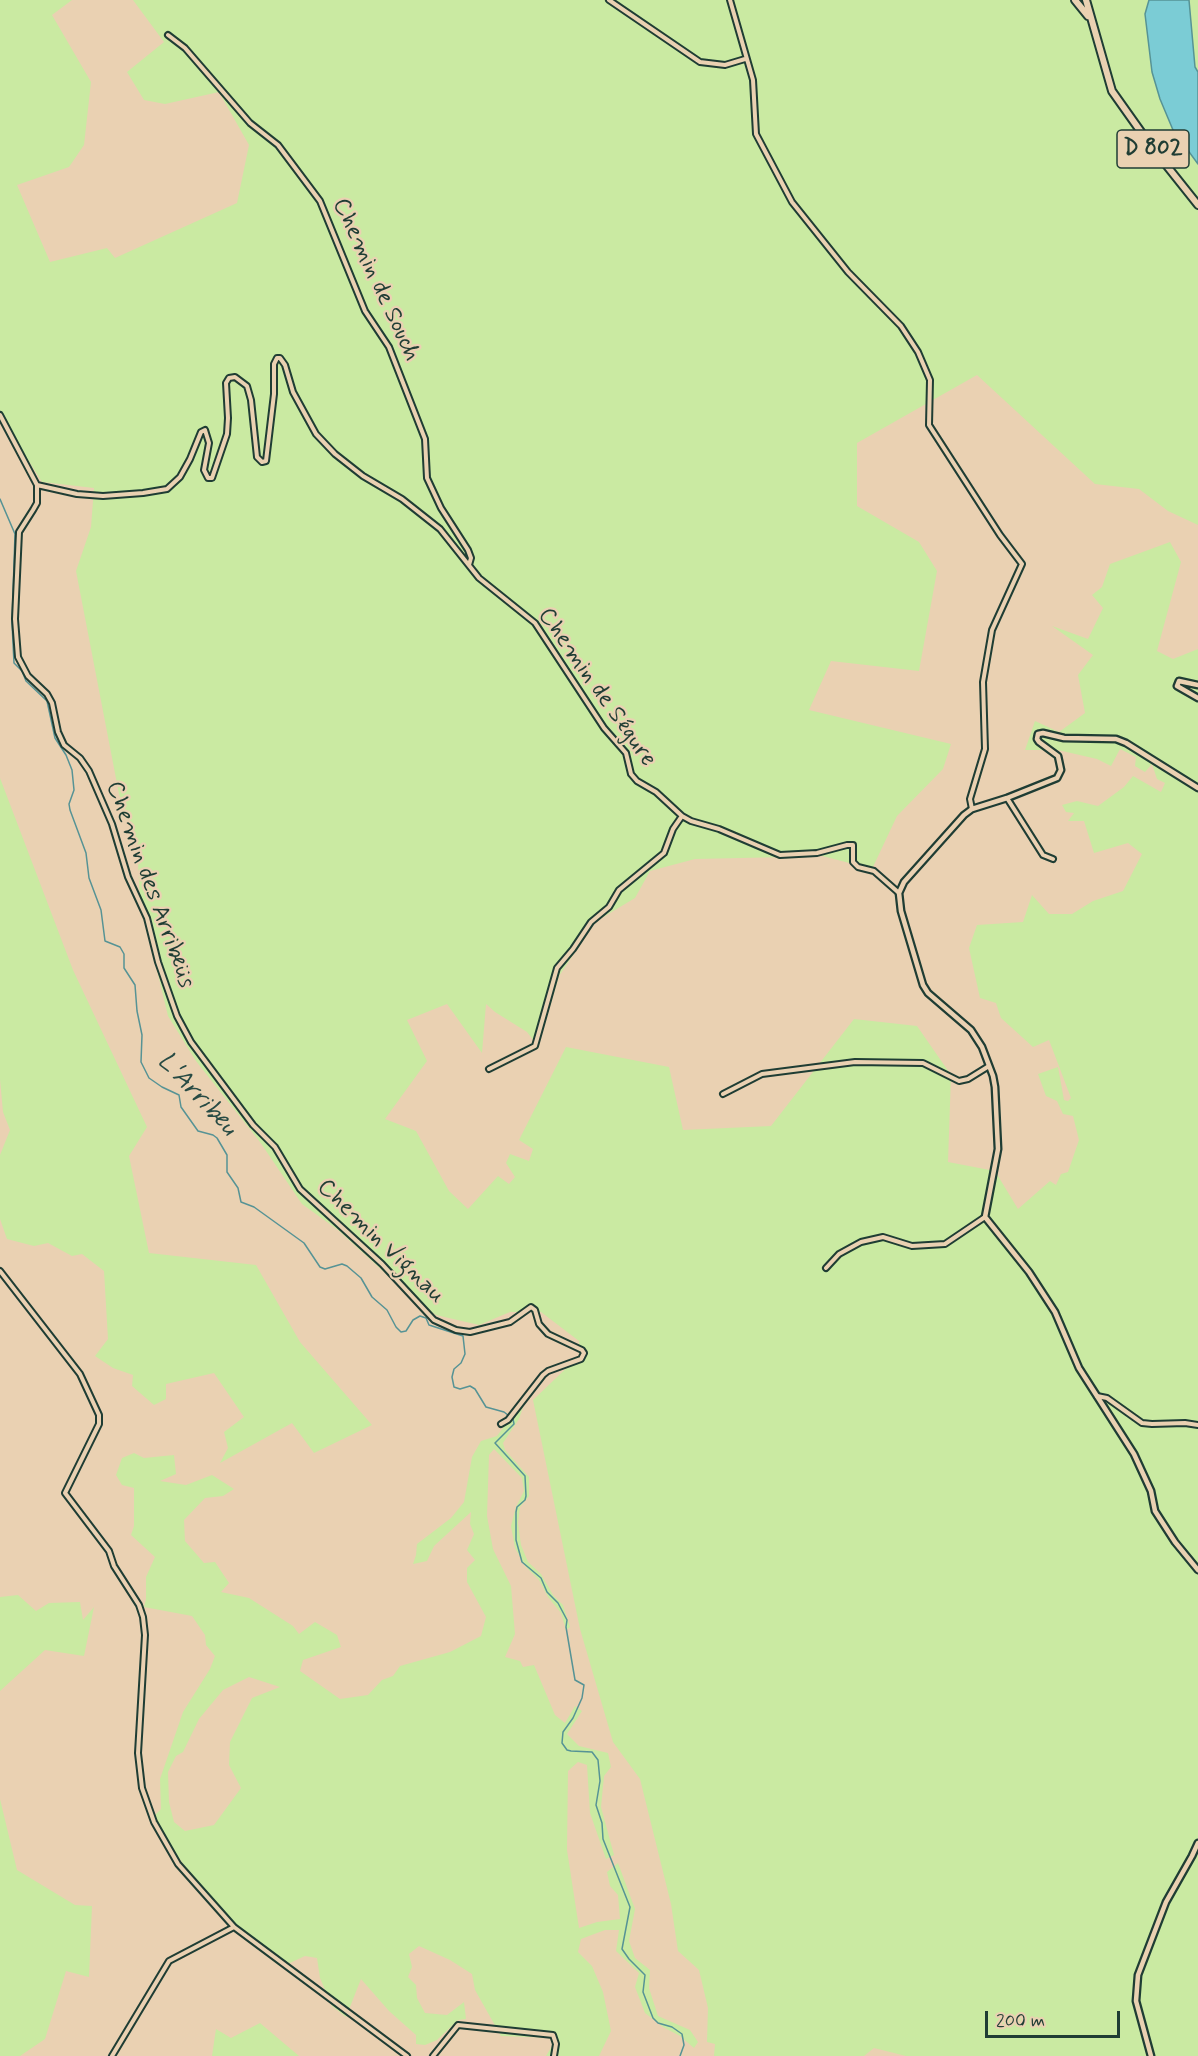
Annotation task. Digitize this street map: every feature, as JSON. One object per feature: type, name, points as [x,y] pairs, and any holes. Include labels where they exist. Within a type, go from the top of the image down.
[{"type":"main road","name":"D 802","points":[[1075,0],[1092,21],[1105,72],[1122,108],[1198,205]]},
{"type":"main road","points":[[1086,0],[1092,21]]},
{"type":"street","points":[[609,0],[700,62],[725,65],[745,59]]},
{"type":"street","points":[[730,0],[745,59],[753,80],[756,134],[792,202],[848,272],[883,305],[912,343],[930,380],[929,425],[1000,535],[1022,564],[992,630],[983,682],[985,749],[970,799],[972,809]]},
{"type":"street","name":"Chemin de Souch","points":[[168,35],[185,48],[250,123],[278,145],[320,201],[364,311],[389,347],[425,439],[427,478],[441,508],[468,550],[471,558],[469,566],[479,578]]},
{"type":"street","points":[[0,415],[37,485],[77,494],[103,496],[143,494],[167,489],[180,477],[201,432],[206,430],[209,443],[204,470],[208,478],[212,478],[227,434],[226,383],[229,378],[235,377],[247,386],[251,400],[257,457],[262,462],[266,461],[274,394],[274,364],[277,358],[280,358],[285,365],[293,392],[316,435],[334,454],[363,476],[402,499],[440,529],[469,566]]},
{"type":"street","name":"Chemin des Arribeüs","points":[[37,485],[37,503],[22,525],[18,541],[15,620],[18,657],[28,676],[47,694],[52,703],[58,732],[64,745],[80,758],[90,771],[112,824],[128,877],[147,918],[158,962],[177,1016],[191,1042]]},
{"type":"street","name":"Chemin de Ségure","points":[[479,578],[535,623],[604,728],[626,753],[631,774],[637,781],[656,792],[682,816],[780,855],[817,853],[847,844],[853,845],[853,862],[858,867],[874,871],[890,888],[899,893]]},
{"type":"street","points":[[1198,685],[1179,681],[1177,686],[1198,698]]},
{"type":"street","points":[[826,1268],[839,1254],[861,1242],[883,1237],[912,1246],[945,1244],[985,1217],[998,1149],[995,1087],[989,1066],[971,1030],[928,993],[923,985],[901,911],[899,893],[904,882],[972,809],[1057,778],[1061,765],[1058,756],[1037,739],[1038,734],[1064,738],[1116,739],[1198,788]]},
{"type":"street","points":[[1007,798],[1043,855],[1053,859]]},
{"type":"street","points":[[489,1068],[535,1046],[557,968],[591,922],[609,907],[619,890],[664,853],[673,829],[682,816]]},
{"type":"street","name":"Chemin Vignau","points":[[191,1042],[253,1125],[275,1147],[300,1190],[382,1264],[434,1320],[456,1330],[470,1332],[510,1322],[531,1307],[535,1310],[539,1324],[548,1334],[582,1350],[584,1353],[581,1359],[543,1375],[508,1420],[501,1424]]},
{"type":"street","points":[[723,1094],[762,1074],[855,1062],[923,1063],[959,1081],[968,1079],[989,1066]]},
{"type":"street","points":[[985,1217],[1029,1272],[1054,1312],[1079,1368],[1134,1454],[1151,1491],[1155,1511],[1198,1570]]},
{"type":"street","points":[[0,1271],[80,1374],[99,1415],[99,1424],[65,1493],[109,1551],[114,1566],[139,1605],[143,1617],[145,1635],[138,1753],[142,1788],[154,1822],[178,1864],[234,1927],[406,2056]]},
{"type":"street","points":[[1096,1396],[1107,1398],[1142,1423],[1198,1425]]},
{"type":"street","points":[[1151,2056],[1136,2001],[1138,1975],[1166,1902],[1198,1843]]},
{"type":"street","points":[[112,2056],[169,1961],[234,1927]]},
{"type":"street","points":[[433,2056],[459,2025],[553,2035],[556,2044],[555,2056]]},
{"type":"green space","points":[[0,0],[72,0],[52,15],[91,82],[84,145],[69,167],[17,185],[50,262],[107,248],[115,258],[237,203],[249,145],[219,92],[165,104],[144,100],[127,72],[164,42],[133,0],[1149,0],[1145,14],[1152,72],[1160,99],[1173,130],[1198,164],[1198,525],[1168,511],[1139,489],[1095,484],[977,375],[857,443],[857,506],[919,542],[937,571],[919,671],[831,661],[809,710],[951,744],[943,769],[897,816],[872,869],[815,854],[695,859],[650,871],[635,898],[595,922],[559,976],[540,1040],[534,1041],[527,1032],[486,1004],[482,1053],[447,1004],[407,1020],[427,1061],[385,1119],[416,1131],[449,1191],[468,1209],[498,1176],[509,1184],[515,1177],[506,1163],[510,1154],[529,1161],[533,1149],[519,1140],[566,1047],[669,1067],[683,1130],[771,1126],[854,1019],[917,1026],[951,1075],[948,1162],[995,1171],[1018,1209],[1050,1181],[1056,1185],[1061,1174],[1068,1172],[1079,1140],[1073,1116],[1063,1114],[1057,1101],[1046,1096],[1038,1074],[1058,1067],[1064,1100],[1068,1101],[1071,1098],[1049,1040],[1033,1047],[1001,1018],[996,1003],[980,998],[969,948],[977,925],[1023,922],[1032,895],[1049,914],[1072,914],[1093,901],[1123,891],[1142,854],[1128,843],[1094,853],[1084,821],[1068,821],[1074,813],[1066,812],[1062,805],[1077,801],[1098,806],[1124,787],[1133,776],[1161,792],[1165,783],[1157,779],[1152,764],[1145,772],[1135,766],[1136,757],[1120,749],[1111,766],[1097,759],[1058,750],[1025,750],[1035,721],[1059,732],[1085,713],[1078,675],[1093,655],[1052,626],[1088,639],[1103,608],[1092,595],[1102,587],[1110,564],[1170,542],[1181,562],[1157,651],[1173,659],[1198,649],[1198,2056],[906,2056],[874,2048],[864,2056],[714,2056],[715,2044],[707,2042],[708,2008],[699,1970],[678,1951],[671,1904],[640,1779],[613,1742],[580,1629],[533,1400],[579,1356],[579,1341],[541,1312],[510,1312],[479,1325],[436,1315],[418,1303],[338,1230],[302,1204],[260,1142],[196,1061],[168,1016],[140,899],[137,845],[119,794],[76,571],[91,527],[94,488],[42,482],[0,415]]},
{"type":"green space","points":[[1189,0],[1198,0],[1198,72],[1195,67]]},
{"type":"green space","points":[[0,778],[73,970],[147,1127],[129,1156],[149,1253],[256,1265],[300,1342],[372,1425],[314,1453],[292,1423],[220,1463],[228,1448],[224,1432],[244,1417],[214,1373],[166,1384],[166,1399],[154,1405],[132,1386],[133,1375],[113,1368],[95,1356],[108,1339],[104,1271],[82,1254],[72,1256],[48,1243],[34,1246],[7,1239],[0,1219],[0,1155],[10,1130],[3,1112],[0,1079]]},
{"type":"green space","points":[[519,1406],[523,1407],[519,1419],[503,1443],[505,1450],[529,1477],[529,1496],[520,1507],[518,1523],[521,1545],[528,1562],[541,1574],[553,1595],[563,1605],[570,1627],[566,1630],[561,1613],[548,1597],[539,1580],[525,1566],[515,1548],[511,1526],[516,1507],[524,1491],[522,1478],[494,1449],[489,1455],[487,1516],[493,1549],[511,1586],[515,1634],[505,1657],[520,1661],[523,1667],[534,1665],[555,1715],[565,1723],[575,1706],[582,1711],[567,1734],[579,1746],[608,1753],[611,1767],[604,1776],[601,1807],[614,1855],[606,1859],[590,1813],[587,1765],[578,1762],[568,1771],[567,1850],[579,1928],[597,1922],[620,1919],[618,1895],[610,1886],[607,1872],[618,1863],[635,1909],[629,1941],[635,1958],[650,1970],[649,1988],[658,2016],[690,2030],[698,2042],[694,2048],[645,2013],[635,1987],[639,1973],[616,1951],[619,1930],[605,1930],[581,1939],[578,1952],[592,1966],[603,1992],[611,2031],[599,2056],[546,2056],[557,2038],[501,2036],[475,1990],[472,1974],[450,1960],[419,1946],[409,1954],[412,1967],[408,1977],[416,1985],[417,1998],[425,2013],[447,2015],[464,2002],[466,2019],[458,2020],[437,2040],[425,2045],[416,2044],[416,2035],[389,2011],[361,1979],[346,2017],[332,2006],[320,1978],[317,1958],[305,1956],[281,1967],[228,1926],[151,1819],[161,1809],[160,1779],[183,1712],[210,1669],[215,1656],[206,1645],[205,1635],[192,1616],[144,1607],[146,1577],[155,1557],[131,1535],[134,1526],[134,1488],[122,1485],[116,1475],[122,1458],[134,1453],[144,1458],[174,1455],[176,1474],[160,1481],[186,1485],[212,1475],[234,1489],[223,1496],[205,1498],[184,1520],[185,1541],[204,1563],[215,1562],[229,1583],[221,1592],[249,1598],[293,1626],[299,1634],[315,1622],[337,1635],[341,1647],[303,1660],[300,1671],[340,1699],[368,1695],[382,1680],[393,1676],[400,1666],[450,1652],[481,1636],[486,1617],[467,1582],[467,1568],[475,1560],[467,1550],[474,1534],[470,1524],[471,1512],[434,1546],[427,1561],[413,1564],[417,1544],[451,1518],[464,1502],[472,1457],[481,1441],[497,1436]],"holes":[[[249,1677],[280,1687],[252,1698],[230,1742],[229,1765],[241,1788],[214,1825],[185,1831],[174,1822],[169,1802],[168,1772],[176,1756],[183,1752],[199,1719],[223,1690]]]},
{"type":"green space","points":[[18,1595],[36,1611],[49,1603],[80,1602],[83,1620],[94,1607],[84,1656],[45,1650],[0,1691],[0,1597]]},
{"type":"green space","points":[[0,1799],[17,1870],[75,1905],[92,1906],[89,1977],[66,1971],[45,2039],[20,2056],[0,2056]]},
{"type":"green space","points":[[260,2023],[299,2056],[212,2056],[216,2029],[231,2038]]},
{"type":"water","points":[[1149,0],[1189,0],[1195,67],[1198,72],[1198,164],[1173,130],[1160,99],[1152,72],[1145,14]]},
{"type":"waterway","name":"L'Arribeu","points":[[0,499],[15,534],[12,623],[14,663],[22,671],[26,681],[47,701],[55,738],[72,770],[74,790],[69,804],[70,810],[86,853],[89,878],[101,910],[105,941],[120,947],[124,954],[124,968],[135,985],[142,1035],[141,1062],[149,1078],[179,1095],[181,1107],[198,1131],[217,1138],[227,1155],[227,1172],[238,1188],[241,1202],[254,1207],[304,1243],[320,1267],[325,1269],[342,1264],[347,1266],[361,1278],[372,1297],[387,1310],[401,1332],[406,1331],[413,1320],[420,1316],[426,1318],[429,1325],[463,1336],[465,1354],[461,1363],[454,1369],[452,1377],[454,1387],[460,1389],[470,1386],[475,1389],[486,1407],[504,1412],[513,1419],[514,1424],[495,1443],[525,1476],[526,1496],[517,1507],[516,1512],[516,1540],[522,1562],[541,1578],[547,1592],[558,1603],[567,1620],[566,1627],[575,1680],[584,1685],[582,1698],[573,1718],[563,1732],[562,1743],[567,1750],[592,1752],[598,1760],[600,1781],[596,1805],[602,1823],[603,1839],[630,1907],[622,1949],[645,1975],[643,1992],[653,2018],[658,2023],[672,2027],[682,2034],[684,2045],[680,2056]]}]
